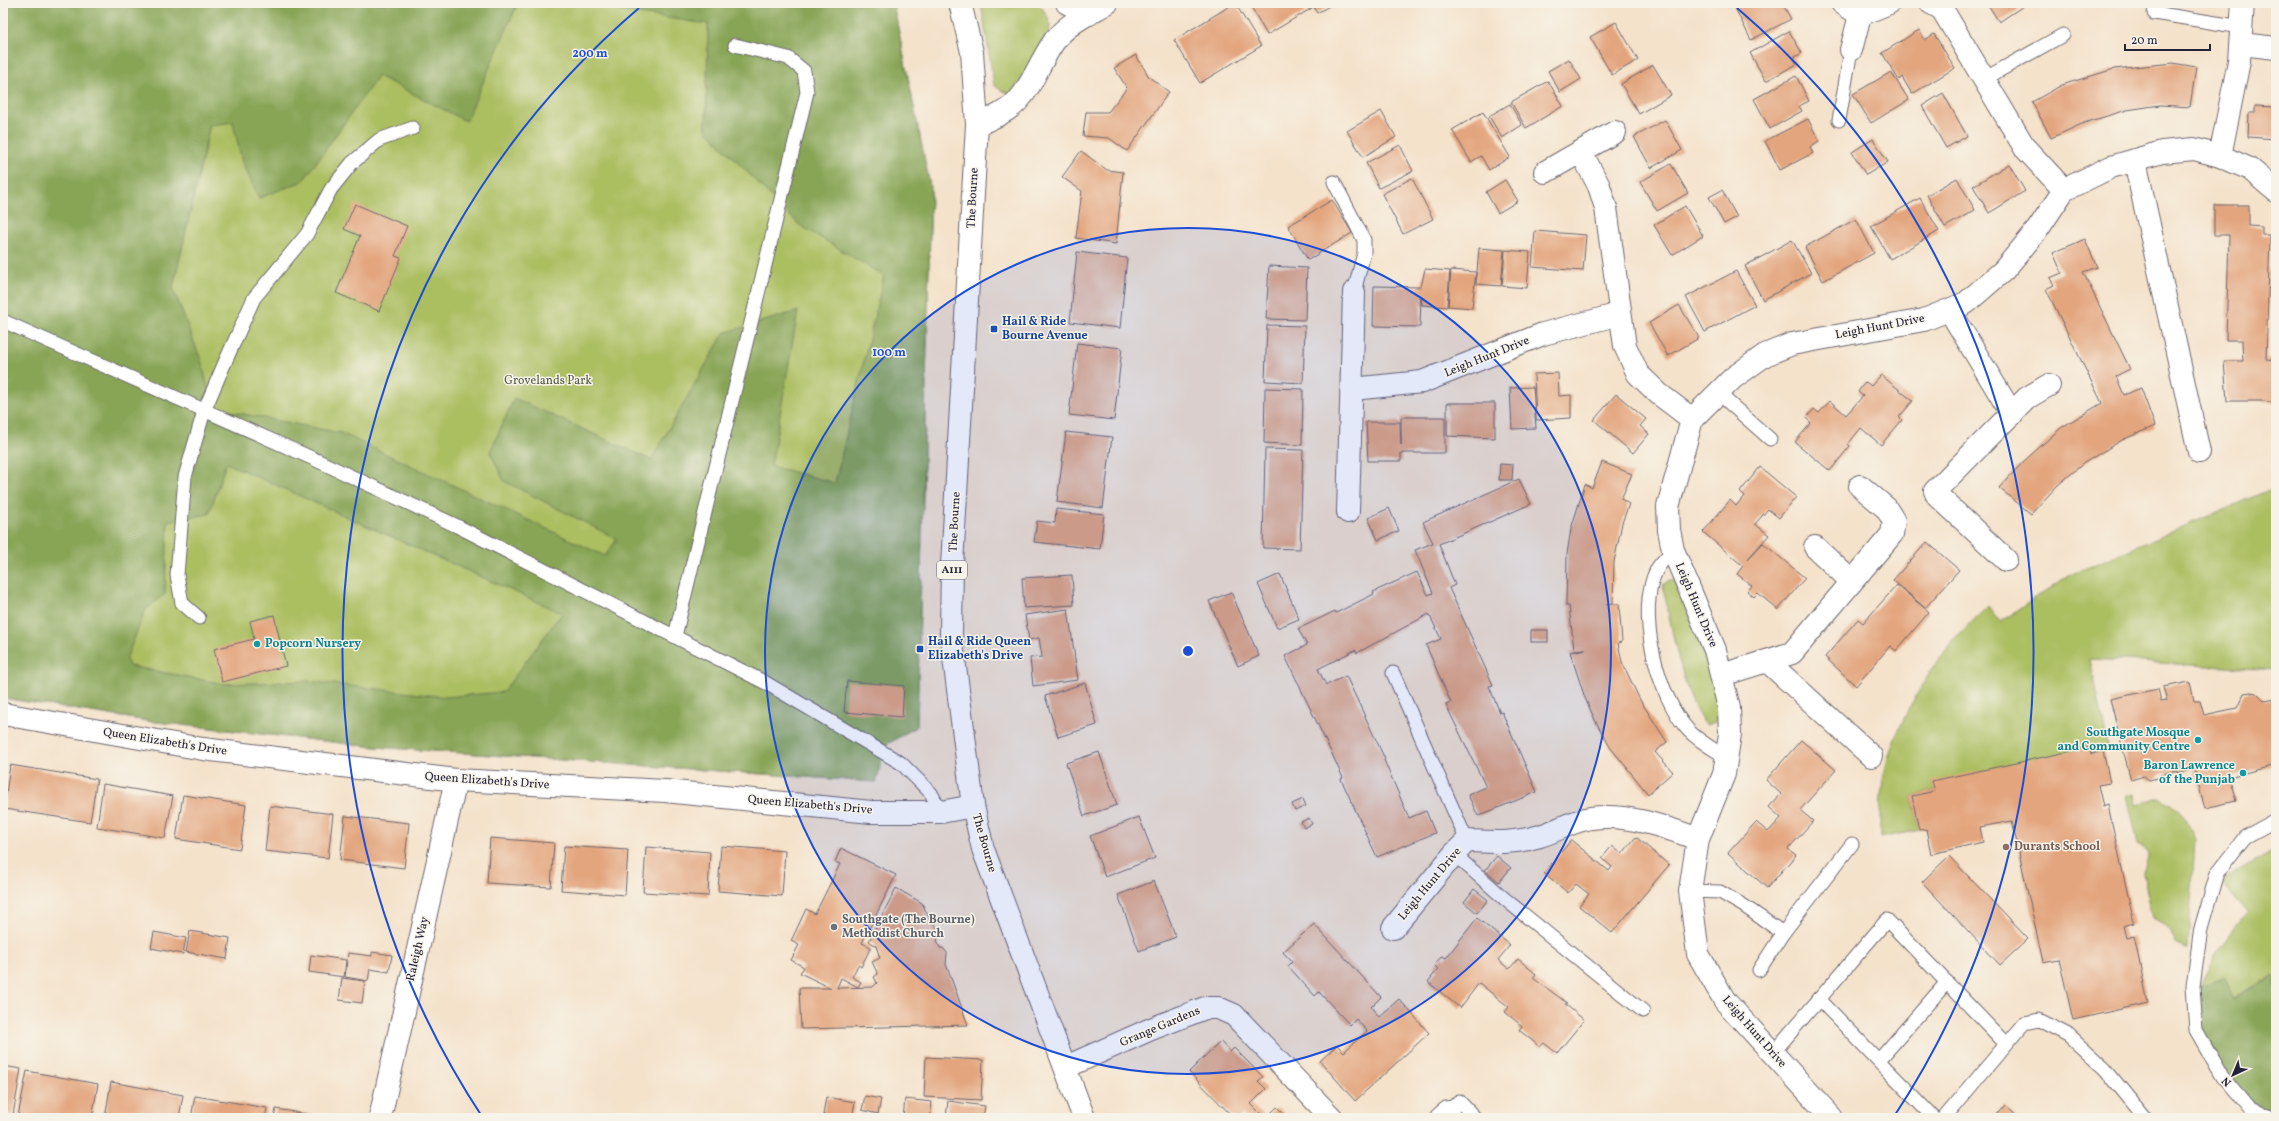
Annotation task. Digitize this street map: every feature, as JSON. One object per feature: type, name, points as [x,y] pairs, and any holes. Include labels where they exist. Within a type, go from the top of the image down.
[{"type":"street","name":"The Bourne","points":[[960,3],[972,52],[977,124],[952,565],[951,635],[973,806],[983,848],[1084,1118]]},
{"type":"street","points":[[1067,3],[1098,8]]},
{"type":"street","points":[[1842,3],[1860,14]]},
{"type":"street","points":[[1860,14],[1889,3]]},
{"type":"street","points":[[2220,156],[2241,36],[2242,3]]},
{"type":"street","points":[[1939,5],[2025,148],[2064,190]]},
{"type":"street","points":[[977,124],[996,118],[1011,108],[1025,93],[1056,39],[1075,22],[1098,8]]},
{"type":"street","points":[[1851,50],[1860,14]]},
{"type":"street","points":[[2241,36],[2276,48]]},
{"type":"street","points":[[1545,172],[1615,132]]},
{"type":"street","name":"Leigh Hunt Drive","points":[[1832,1118],[1725,1001],[1698,954],[1690,891],[1698,839],[1724,774],[1730,734],[1729,708],[1715,650],[1673,550],[1669,530],[1668,506],[1692,419],[1733,378],[1765,355],[1792,344],[1924,320],[1966,303],[2004,270],[2038,228],[2064,190],[2111,167],[2162,152],[2194,148],[2220,156],[2250,169],[2276,191]]},
{"type":"street","points":[[1581,152],[1599,186],[1606,208],[1620,300],[1620,314],[1625,346],[1638,374],[1659,394],[1692,419]]},
{"type":"street","points":[[2135,161],[2198,452]]},
{"type":"street","points":[[1348,512],[1354,292]]},
{"type":"street","points":[[1950,310],[2012,414]]},
{"type":"street","name":"Leigh Hunt Drive","points":[[1352,389],[1422,382],[1543,334],[1620,314]]},
{"type":"street","points":[[2006,560],[1937,495],[1935,491],[2028,398],[2049,385]]},
{"type":"street","points":[[1722,675],[1792,653],[1892,534],[1894,521],[1886,508],[1860,486]]},
{"type":"street","points":[[1815,547],[1851,581]]},
{"type":"street","points":[[1766,661],[1871,756]]},
{"type":"street","name":"Queen Elizabeth's Drive","points":[[3,714],[203,749],[456,780],[665,791],[871,812],[941,812],[973,806]]},
{"type":"street","name":"Raleigh Way","points":[[380,1118],[456,780]]},
{"type":"street","name":"Leigh Hunt Drive","points":[[1393,928],[1461,847],[1514,843],[1541,836],[1590,818],[1619,816],[1668,828],[1698,839]]},
{"type":"street","name":"Grange Gardens","points":[[1066,1067],[1184,1016],[1205,1008],[1218,1008],[1234,1015],[1332,1118]]},
{"type":"lane","points":[[2154,13],[2241,36]]},
{"type":"lane","points":[[1984,79],[2063,35]]},
{"type":"lane","points":[[675,636],[807,92],[804,71],[788,58],[735,45]]},
{"type":"lane","points":[[1838,120],[1851,50]]},
{"type":"lane","points":[[199,618],[182,603],[177,575],[185,476],[204,411],[254,298],[307,234],[331,189],[352,163],[379,140],[413,128]]},
{"type":"lane","points":[[1334,182],[1364,240],[1364,253],[1354,292]]},
{"type":"lane","points":[[3,321],[457,526],[766,683],[901,763],[931,792],[941,812]]},
{"type":"lane","points":[[1718,393],[1770,439]]},
{"type":"lane","points":[[1673,550],[1657,569],[1651,588],[1648,613],[1650,636],[1657,666],[1662,683],[1688,730],[1707,746],[1726,757]]},
{"type":"lane","name":"Leigh Hunt Drive","points":[[1393,673],[1461,847]]},
{"type":"lane","points":[[2268,1118],[2249,1108],[2223,1077],[2196,1030],[2193,986],[2201,928],[2217,873],[2245,837],[2276,820]]},
{"type":"lane","points":[[1759,970],[1783,933],[1852,844]]},
{"type":"lane","points":[[1461,847],[1506,900],[1643,1011]]},
{"type":"lane","points":[[1690,891],[1720,892],[1744,906],[1783,933]]},
{"type":"lane","points":[[1772,1054],[1887,920],[2006,1044]]},
{"type":"lane","points":[[1879,1060],[1947,982]]},
{"type":"lane","points":[[1819,999],[1934,1118]]},
{"type":"lane","points":[[1944,1118],[2024,1023],[2039,1020],[2068,1035],[2106,1069],[2145,1118]]},
{"type":"lane","points":[[1444,1115],[1459,1101],[1475,1118]]},
{"type":"green space","name":"Grovelands Park","points":[[3,3],[893,3],[931,191],[917,726],[886,745],[876,782],[376,747],[148,721],[3,698]]},
{"type":"green space","points":[[3,3],[518,3],[466,121],[378,76],[303,181],[259,198],[242,162],[233,122],[210,125],[173,288],[202,363],[213,408],[341,433],[605,556],[617,539],[504,481],[490,452],[514,398],[651,460],[724,333],[798,311],[771,466],[835,483],[884,276],[798,224],[706,130],[708,24],[613,10],[605,3],[893,3],[931,191],[917,726],[886,745],[876,782],[376,747],[148,721],[3,698]],"holes":[[[226,463],[562,613],[503,692],[446,697],[308,681],[225,684],[129,666],[126,659],[146,609],[165,594],[168,521],[209,514]]]},
{"type":"green space","points":[[981,3],[1037,3],[1048,17],[1050,27],[1049,33],[1012,94],[1002,91],[994,85]]},
{"type":"green space","points":[[2276,487],[2276,670],[2090,659],[2109,750],[2091,754],[2090,748],[1933,782],[1935,791],[1912,796],[1919,830],[1880,838],[1881,802],[1884,774],[1891,750],[1904,719],[1912,702],[1940,657],[1959,635],[1988,606],[2000,622],[2068,576]]},
{"type":"green space","points":[[1669,580],[1675,581],[1679,586],[1712,679],[1719,713],[1715,722],[1707,725],[1699,716],[1692,701],[1679,660],[1663,585]]},
{"type":"green space","points":[[2134,794],[2136,805],[2161,798],[2172,804],[2187,820],[2195,841],[2188,949],[2176,943],[2169,928],[2153,919],[2143,873],[2149,854],[2145,848],[2138,845],[2127,795]]},
{"type":"green space","points":[[2276,850],[2276,984],[2272,976],[2232,1000],[2225,978],[2200,986],[2221,947],[2248,913],[2221,881]]},
{"type":"green space","points":[[2273,976],[2276,984],[2276,1103],[2266,1111],[2250,1102],[2231,1082],[2201,1029],[2196,987],[2225,978],[2233,1000]]},
{"type":"building","points":[[1235,3],[1261,46],[1200,83],[1174,40]]},
{"type":"building","points":[[1249,3],[1309,3],[1312,8],[1267,35]]},
{"type":"building","points":[[1311,3],[1335,3],[1317,13]]},
{"type":"building","points":[[1745,3],[1782,3],[1791,19],[1751,40],[1735,8]]},
{"type":"building","points":[[1987,3],[2028,3],[1999,22]]},
{"type":"building","points":[[1616,22],[1638,60],[1612,75],[1590,37]]},
{"type":"building","points":[[1919,30],[1925,40],[1934,34],[1955,68],[1912,94],[1902,77],[1899,80],[1882,53]]},
{"type":"building","points":[[1789,31],[1802,53],[1793,58],[1797,64],[1766,81],[1750,53]]},
{"type":"building","points":[[1136,55],[1149,77],[1169,92],[1127,151],[1109,138],[1083,136],[1086,112],[1108,112],[1127,88],[1114,68]]},
{"type":"building","points":[[1569,59],[1581,79],[1560,92],[1548,71]]},
{"type":"building","points":[[2173,63],[2196,67],[2190,107],[2160,105],[2127,110],[2084,123],[2051,138],[2032,102],[2062,85],[2114,69]]},
{"type":"building","points":[[1653,65],[1671,95],[1639,114],[1621,84]]},
{"type":"building","points":[[1891,72],[1909,100],[1871,123],[1853,94]]},
{"type":"building","points":[[1796,76],[1809,101],[1799,106],[1802,111],[1770,129],[1754,99]]},
{"type":"building","points":[[1548,81],[1563,106],[1526,128],[1511,102]]},
{"type":"building","points":[[1943,93],[1967,136],[1946,148],[1922,106]]},
{"type":"building","points":[[1510,104],[1522,125],[1502,138],[1489,116]]},
{"type":"building","points":[[2255,106],[2276,107],[2276,139],[2248,137],[2249,113],[2255,113]]},
{"type":"building","points":[[1381,111],[1396,137],[1363,157],[1347,131]]},
{"type":"building","points":[[1483,112],[1510,157],[1489,170],[1481,156],[1471,162],[1452,130]]},
{"type":"building","points":[[1808,119],[1819,141],[1810,147],[1813,153],[1780,170],[1765,141]]},
{"type":"building","points":[[1665,120],[1682,150],[1651,168],[1634,137]]},
{"type":"building","points":[[1873,139],[1888,162],[1866,175],[1852,152]]},
{"type":"building","points":[[1400,145],[1413,171],[1379,188],[1366,163]]},
{"type":"building","points":[[1081,151],[1107,170],[1123,172],[1116,244],[1076,238],[1082,191],[1062,177]]},
{"type":"building","points":[[1671,164],[1688,193],[1657,211],[1640,182]]},
{"type":"building","points":[[2009,164],[2025,191],[1989,213],[1973,186]]},
{"type":"building","points":[[1412,178],[1433,219],[1403,234],[1382,194]]},
{"type":"building","points":[[1957,178],[1975,210],[1945,227],[1927,195]]},
{"type":"building","points":[[1505,180],[1518,201],[1498,213],[1486,192]]},
{"type":"building","points":[[1722,190],[1737,217],[1724,224],[1709,197]]},
{"type":"building","points":[[1920,198],[1939,231],[1890,259],[1871,226]]},
{"type":"building","points":[[1332,200],[1352,233],[1308,260],[1288,226]]},
{"type":"building","points":[[355,204],[407,226],[395,256],[401,258],[379,311],[336,293],[360,236],[344,229]]},
{"type":"building","points":[[2214,205],[2249,205],[2249,226],[2262,227],[2262,235],[2270,235],[2266,359],[2276,360],[2276,403],[2264,401],[2227,401],[2224,361],[2243,361],[2242,340],[2226,340],[2229,235],[2214,235]]},
{"type":"building","points":[[1685,206],[1703,236],[1672,255],[1654,225]]},
{"type":"building","points":[[1856,219],[1874,253],[1823,281],[1805,247]]},
{"type":"building","points":[[1535,231],[1586,235],[1583,271],[1532,267]]},
{"type":"building","points":[[2085,239],[2097,267],[2083,272],[2130,369],[2116,376],[2124,395],[2141,388],[2155,426],[2122,440],[2084,463],[2058,485],[2031,514],[1999,488],[2023,462],[2062,427],[2102,403],[2046,289],[2054,285],[2050,278],[2062,273],[2053,253]]},
{"type":"building","points":[[1792,240],[1811,273],[1763,300],[1745,266]]},
{"type":"building","points":[[1479,248],[1504,250],[1501,286],[1476,284]]},
{"type":"building","points":[[1505,250],[1530,252],[1527,288],[1502,286]]},
{"type":"building","points":[[1077,252],[1127,258],[1120,328],[1070,322]]},
{"type":"building","points":[[1269,266],[1307,268],[1305,320],[1266,319]]},
{"type":"building","points":[[1425,269],[1450,271],[1447,307],[1422,305],[1421,296],[1420,327],[1373,326],[1374,286],[1421,287]]},
{"type":"building","points":[[1451,270],[1476,272],[1472,308],[1448,306]]},
{"type":"building","points":[[1736,271],[1755,305],[1705,332],[1686,297]]},
{"type":"building","points":[[1679,305],[1699,338],[1668,356],[1649,323]]},
{"type":"building","points":[[1267,325],[1305,326],[1303,383],[1265,381]]},
{"type":"building","points":[[1077,343],[1122,348],[1114,420],[1069,415]]},
{"type":"building","points":[[1558,373],[1559,396],[1571,395],[1571,418],[1536,420],[1534,374]]},
{"type":"building","points":[[1881,375],[1913,401],[1899,417],[1902,420],[1881,445],[1861,428],[1848,444],[1850,446],[1830,471],[1795,442],[1811,423],[1806,418],[1814,409],[1819,413],[1830,401],[1846,415],[1863,396],[1858,392],[1862,386],[1866,382],[1871,386]]},
{"type":"building","points":[[1533,387],[1536,428],[1512,429],[1510,388]]},
{"type":"building","points":[[1265,388],[1303,389],[1302,445],[1264,443]]},
{"type":"building","points":[[1616,394],[1646,419],[1640,426],[1649,434],[1633,453],[1594,420]]},
{"type":"building","points":[[1447,403],[1495,403],[1495,438],[1447,436]]},
{"type":"building","points":[[1401,417],[1445,417],[1445,453],[1401,453],[1401,461],[1368,461],[1366,422],[1400,422],[1401,445]]},
{"type":"building","points":[[1066,432],[1112,437],[1103,508],[1057,502]]},
{"type":"building","points":[[1265,449],[1303,450],[1300,549],[1263,548]]},
{"type":"building","points":[[1602,462],[1632,474],[1621,499],[1629,504],[1622,523],[1614,562],[1613,603],[1606,604],[1619,604],[1622,642],[1618,643],[1622,662],[1640,700],[1667,742],[1655,752],[1673,772],[1648,794],[1610,747],[1596,722],[1585,698],[1570,652],[1586,649],[1574,650],[1569,606],[1566,606],[1567,554],[1571,529],[1585,484],[1592,488]]},
{"type":"building","points":[[1500,464],[1513,465],[1512,480],[1499,480]]},
{"type":"building","points":[[1760,467],[1796,497],[1779,518],[1768,509],[1755,524],[1769,535],[1747,560],[1763,543],[1805,578],[1778,610],[1758,593],[1754,597],[1747,591],[1752,586],[1737,574],[1743,566],[1703,532],[1730,500],[1736,506],[1744,496],[1740,492]]},
{"type":"building","points":[[1519,479],[1531,504],[1439,544],[1455,585],[1449,588],[1493,685],[1489,686],[1500,713],[1502,712],[1537,792],[1478,816],[1468,795],[1486,787],[1446,705],[1451,703],[1426,645],[1441,639],[1429,614],[1357,653],[1355,650],[1318,669],[1326,685],[1346,676],[1385,759],[1384,760],[1409,818],[1426,811],[1435,833],[1377,857],[1341,779],[1343,778],[1285,656],[1307,645],[1298,629],[1335,611],[1336,613],[1374,594],[1373,592],[1417,572],[1428,595],[1433,593],[1415,550],[1433,543],[1423,522]]},
{"type":"building","points":[[1389,508],[1399,531],[1378,540],[1368,518]]},
{"type":"building","points":[[1056,509],[1104,514],[1100,549],[1034,542],[1037,521],[1055,523]]},
{"type":"building","points":[[1927,542],[1959,570],[1925,608],[1893,580]]},
{"type":"building","points":[[1280,574],[1299,619],[1277,628],[1258,584]]},
{"type":"building","points":[[1072,575],[1074,605],[1024,608],[1022,578]]},
{"type":"building","points":[[1897,585],[1929,612],[1896,651],[1890,646],[1856,686],[1825,657],[1858,619],[1863,623]]},
{"type":"building","points":[[1231,592],[1259,656],[1238,666],[1209,601]]},
{"type":"building","points":[[1068,609],[1078,680],[1033,686],[1030,658],[1042,657],[1039,638],[1029,640],[1025,615]]},
{"type":"building","name":"Popcorn Nursery","points":[[274,615],[286,666],[222,682],[214,649],[254,639],[250,621]]},
{"type":"building","points":[[1531,630],[1548,630],[1548,642],[1531,642]]},
{"type":"building","points":[[847,681],[904,686],[902,717],[844,712]]},
{"type":"building","name":"Southgate Mosque and Community Centre","points":[[2190,682],[2194,701],[2200,701],[2204,715],[2237,708],[2244,693],[2257,693],[2265,701],[2276,699],[2276,765],[2229,777],[2236,801],[2205,808],[2194,768],[2178,774],[2177,771],[2161,774],[2158,778],[2149,780],[2144,776],[2131,780],[2110,699],[2158,689],[2161,701],[2167,700],[2163,687]]},
{"type":"building","points":[[1085,683],[1097,725],[1058,737],[1045,696]]},
{"type":"building","points":[[1801,740],[1836,770],[1800,810],[1813,821],[1788,849],[1796,855],[1767,888],[1728,853],[1756,822],[1768,832],[1781,818],[1769,807],[1781,794],[1766,780]]},
{"type":"building","name":"Durants School","points":[[2090,747],[2091,754],[2103,751],[2110,783],[2098,785],[2103,807],[2108,805],[2134,923],[2123,926],[2126,938],[2134,936],[2148,1003],[2073,1020],[2059,959],[2043,962],[2012,821],[1980,827],[1983,842],[1931,854],[1926,829],[1919,830],[1912,796],[1935,791],[1932,781]]},
{"type":"building","points":[[1099,752],[1117,805],[1084,816],[1066,763]]},
{"type":"building","points":[[10,765],[97,779],[90,822],[4,809]]},
{"type":"building","points":[[103,784],[173,796],[165,838],[97,827]]},
{"type":"building","points":[[183,795],[246,805],[240,849],[176,839]]},
{"type":"building","points":[[1303,799],[1306,806],[1295,811],[1292,804]]},
{"type":"building","points":[[270,806],[333,814],[328,858],[265,851]]},
{"type":"building","points":[[345,816],[409,823],[404,868],[340,860]]},
{"type":"building","points":[[1139,817],[1155,858],[1105,877],[1090,836]]},
{"type":"building","points":[[1309,818],[1312,824],[1304,828],[1301,822]]},
{"type":"building","points":[[1636,837],[1669,865],[1612,933],[1579,906],[1589,894],[1576,884],[1568,893],[1544,873],[1571,840],[1609,871],[1612,867],[1602,858],[1612,846],[1622,854]]},
{"type":"building","points":[[490,838],[554,843],[551,887],[487,883]]},
{"type":"building","points":[[564,846],[628,850],[625,895],[561,890]]},
{"type":"building","points":[[721,846],[785,851],[782,896],[718,891]]},
{"type":"building","points":[[646,847],[710,852],[708,896],[643,892]]},
{"type":"building","points":[[841,848],[896,875],[862,943],[871,947],[861,967],[858,965],[852,977],[861,982],[858,987],[841,978],[837,988],[873,987],[877,983],[874,977],[878,974],[872,962],[880,958],[876,946],[869,941],[896,888],[922,903],[930,920],[937,928],[939,935],[937,941],[940,948],[943,948],[947,953],[946,964],[968,1025],[801,1029],[799,988],[831,988],[800,973],[804,967],[791,960],[799,945],[791,941],[806,909],[815,914],[840,864],[835,862]]},
{"type":"building","points":[[1497,856],[1511,868],[1499,882],[1485,870]]},
{"type":"building","points":[[1949,856],[2028,939],[2000,965],[1922,882]]},
{"type":"building","points":[[1154,881],[1176,937],[1139,951],[1118,895]]},
{"type":"building","points":[[1474,889],[1488,900],[1477,913],[1464,902]]},
{"type":"building","points":[[1477,918],[1510,945],[1498,960],[1509,969],[1518,959],[1536,974],[1533,978],[1567,1003],[1565,1004],[1584,1020],[1557,1053],[1544,1043],[1540,1047],[1519,1030],[1522,1026],[1505,1012],[1509,1007],[1479,983],[1460,1008],[1428,982],[1438,969],[1434,965],[1442,956],[1446,958]]},
{"type":"building","points":[[1314,924],[1381,997],[1371,1007],[1379,1017],[1399,999],[1429,1033],[1355,1101],[1320,1061],[1337,1045],[1344,1052],[1367,1031],[1356,1019],[1350,1025],[1319,992],[1315,996],[1288,966],[1292,962],[1283,952]]},
{"type":"building","points":[[190,931],[230,938],[227,959],[186,952]]},
{"type":"building","points":[[154,932],[186,938],[183,954],[151,948]]},
{"type":"building","points":[[372,952],[392,955],[389,972],[370,969],[368,981],[345,977],[348,953],[372,956]]},
{"type":"building","points":[[311,955],[346,960],[344,977],[309,972]]},
{"type":"building","points":[[342,978],[365,981],[362,1003],[339,1000]]},
{"type":"building","points":[[1220,1041],[1230,1052],[1234,1048],[1263,1077],[1258,1081],[1266,1089],[1251,1104],[1265,1118],[1246,1118],[1242,1114],[1239,1118],[1234,1118],[1189,1072]]},
{"type":"building","points":[[926,1057],[983,1060],[981,1100],[924,1097]]},
{"type":"building","points":[[3,1066],[21,1069],[13,1115],[3,1113]]},
{"type":"building","points":[[27,1071],[98,1084],[92,1118],[28,1118],[18,1116]]},
{"type":"building","points":[[111,1082],[183,1095],[179,1118],[105,1118]]},
{"type":"building","points":[[195,1096],[267,1108],[265,1118],[191,1118]]},
{"type":"building","points":[[865,1096],[881,1099],[878,1114],[862,1110]]},
{"type":"building","points":[[826,1097],[855,1102],[852,1118],[823,1115]]},
{"type":"building","points":[[905,1099],[932,1102],[930,1118],[903,1118]]},
{"type":"building","points":[[948,1101],[985,1106],[983,1118],[946,1118]]},
{"type":"building","points":[[2005,1105],[2017,1116],[2015,1118],[1995,1117]]},
{"type":"building","points":[[1277,1107],[1288,1118],[1266,1118]]},
{"type":"building","points":[[276,1109],[324,1117],[324,1118],[274,1118]]},
{"type":"place","name":"Hail & Ride Bourne Avenue","points":[[994,329]]},
{"type":"place","name":"Popcorn Nursery","points":[[257,644]]},
{"type":"place","name":"Hail & Ride Queen Elizabeth's Drive","points":[[920,649]]},
{"type":"place","name":"Southgate Mosque and Community Centre","points":[[2198,740]]},
{"type":"place","name":"Baron Lawrence of the Punjab","points":[[2243,773]]},
{"type":"place","name":"Durants School","points":[[2006,847]]},
{"type":"place","name":"Southgate (The Bourne) Methodist Church","points":[[834,927]]}]
